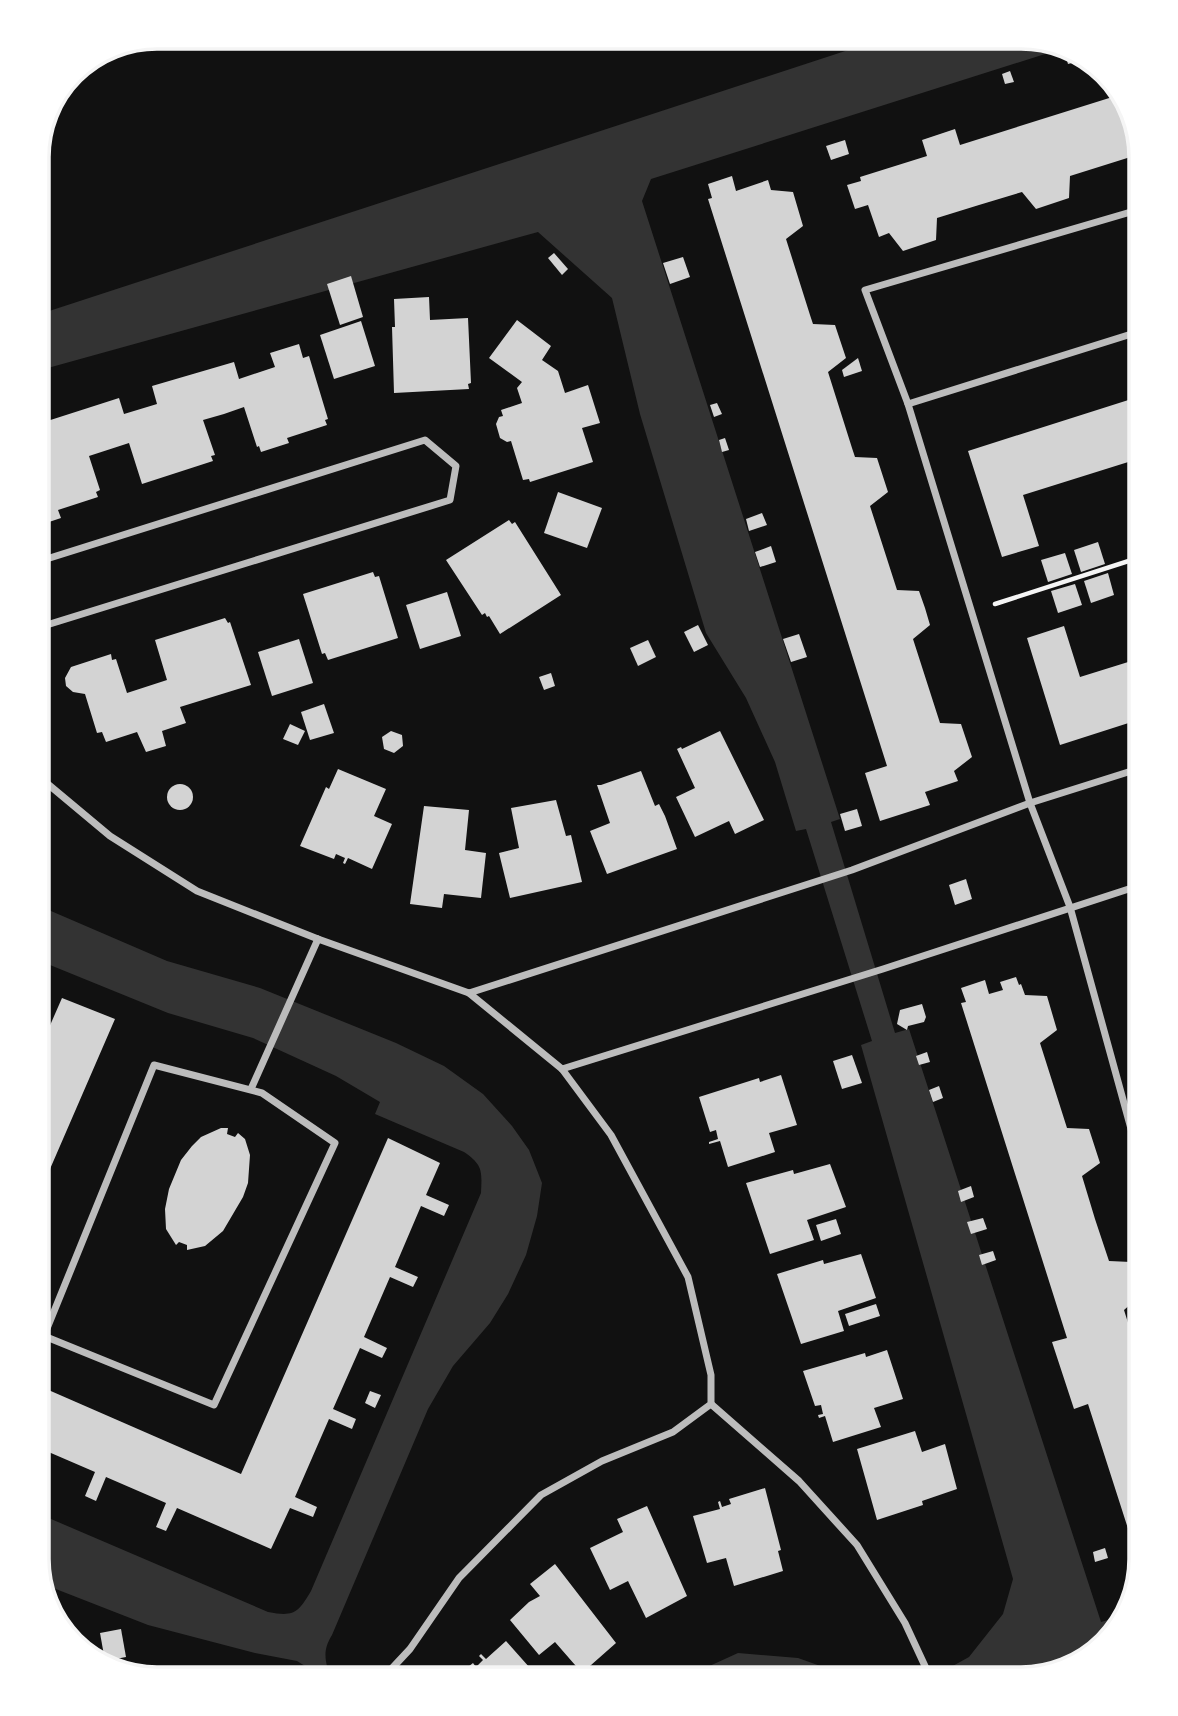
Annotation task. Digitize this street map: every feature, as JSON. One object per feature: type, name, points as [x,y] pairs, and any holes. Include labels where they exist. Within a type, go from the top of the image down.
[{"type":"street","points":[[1129,213],[865,290],[908,404],[1030,803],[1070,907],[1129,1121]]},
{"type":"street","points":[[908,404],[1129,335]]},
{"type":"street","points":[[49,558],[425,440],[456,466],[450,500],[49,624]]},
{"type":"street","points":[[469,993],[852,870],[1030,803],[1129,772]]},
{"type":"street","points":[[49,785],[110,836],[197,891],[317,939],[469,993],[562,1069],[611,1135],[688,1277],[711,1375],[711,1404],[799,1481],[857,1545],[905,1623],[926,1667]]},
{"type":"street","points":[[562,1069],[1129,889]]},
{"type":"street","points":[[251,1088],[317,939]]},
{"type":"street","points":[[49,1324],[154,1065],[251,1088],[335,1143],[215,1405],[49,1338]]},
{"type":"street","points":[[394,1667],[410,1650],[459,1578],[541,1495],[602,1461],[673,1432],[711,1404]]},
{"type":"path","points":[[972,612],[1129,561]]},
{"type":"shaded area","points":[[851,49],[1028,49],[1049,53],[651,179],[642,201],[840,819],[831,822],[895,1033],[909,1029],[1101,1622],[1111,1619],[1087,1645],[1062,1659],[1035,1666],[951,1667],[969,1657],[1003,1614],[1013,1579],[861,1045],[872,1041],[806,829],[796,831],[775,762],[746,698],[706,633],[640,414],[612,298],[538,232],[49,368],[49,311]]},
{"type":"shaded area","points":[[49,910],[167,961],[260,988],[396,1043],[444,1066],[483,1094],[529,1150],[542,1183],[537,1216],[526,1255],[508,1294],[490,1323],[453,1366],[428,1409],[327,1646],[327,1667],[305,1667],[297,1661],[148,1625],[53,1588],[49,1559],[49,1518],[268,1612],[284,1614],[299,1609],[311,1591],[481,1193],[480,1169],[464,1152],[375,1114],[380,1102],[336,1076],[253,1038],[168,1013],[50,965]]},
{"type":"shaded area","points":[[738,1653],[798,1658],[823,1667],[707,1667]]},
{"type":"building","points":[[1010,71],[1014,82],[1005,84],[1002,74]]},
{"type":"building","points":[[1111,97],[1125,129],[1129,157],[1070,176],[1069,198],[1036,209],[1022,192],[937,218],[936,240],[903,251],[889,233],[879,237],[868,205],[855,209],[847,185],[861,181],[860,177],[927,156],[922,140],[955,129],[960,145]]},
{"type":"building","points":[[845,140],[849,154],[831,160],[826,146]]},
{"type":"building","points":[[732,176],[736,191],[768,180],[771,190],[793,192],[803,226],[786,239],[813,324],[835,325],[846,358],[828,372],[852,448],[855,457],[877,458],[888,492],[870,506],[897,590],[919,591],[925,608],[930,625],[913,639],[940,723],[961,724],[972,757],[954,771],[958,781],[925,792],[930,805],[880,821],[865,773],[887,766],[708,199],[712,198],[708,184]]},
{"type":"building","points":[[554,253],[568,269],[562,275],[548,258]]},
{"type":"building","points":[[683,257],[690,277],[670,284],[663,263]]},
{"type":"building","points":[[351,276],[363,317],[340,325],[327,284]]},
{"type":"building","points":[[429,297],[430,320],[468,318],[469,389],[394,393],[394,299]]},
{"type":"building","points":[[517,320],[551,346],[542,360],[558,371],[565,393],[588,385],[600,423],[582,428],[593,462],[530,482],[529,479],[523,480],[511,441],[500,438],[496,424],[499,417],[503,416],[501,410],[522,403],[517,388],[522,382],[489,358]]},
{"type":"building","points":[[361,321],[375,366],[334,379],[320,335]]},
{"type":"building","points":[[299,344],[303,358],[309,356],[328,419],[325,420],[327,425],[287,438],[289,443],[261,452],[244,407],[203,420],[215,455],[211,456],[213,461],[142,484],[129,443],[89,456],[100,490],[96,492],[98,497],[58,510],[61,518],[49,522],[49,420],[119,398],[124,414],[157,404],[152,386],[234,362],[239,379],[275,367],[270,353]]},
{"type":"building","points":[[858,358],[862,371],[844,377],[842,370]]},
{"type":"building","points":[[1129,400],[1129,462],[1023,495],[1039,546],[1002,557],[968,451]]},
{"type":"building","points":[[717,403],[722,414],[714,417],[710,405]]},
{"type":"building","points":[[725,438],[729,450],[722,452],[719,440]]},
{"type":"building","points":[[558,492],[602,508],[587,548],[544,533]]},
{"type":"building","points":[[762,513],[767,525],[749,531],[746,519]]},
{"type":"building","points":[[509,520],[512,524],[515,522],[561,595],[500,634],[489,616],[485,613],[482,615],[446,560]]},
{"type":"building","points":[[1098,542],[1105,564],[1081,572],[1074,550]]},
{"type":"building","points":[[771,546],[776,562],[760,567],[755,552]]},
{"type":"building","points":[[1065,553],[1072,574],[1048,582],[1041,560]]},
{"type":"building","points":[[373,572],[375,577],[379,576],[398,638],[328,660],[325,653],[322,654],[303,594]]},
{"type":"building","points":[[1108,573],[1114,595],[1091,603],[1084,581]]},
{"type":"building","points":[[1075,584],[1082,605],[1058,613],[1051,591]]},
{"type":"building","points":[[447,592],[461,636],[420,649],[406,605]]},
{"type":"building","points":[[225,618],[230,622],[251,685],[180,707],[186,723],[162,731],[166,746],[146,752],[137,732],[106,742],[102,732],[97,733],[85,694],[73,692],[66,686],[65,678],[71,667],[111,654],[112,660],[116,659],[127,693],[167,680],[155,640]]},
{"type":"building","points":[[698,625],[708,645],[694,652],[684,632]]},
{"type":"building","points":[[1064,626],[1080,677],[1129,662],[1129,723],[1060,745],[1027,638]]},
{"type":"building","points":[[799,634],[807,657],[791,662],[783,639]]},
{"type":"building","points":[[299,639],[313,683],[272,696],[258,652]]},
{"type":"building","points":[[648,640],[656,657],[638,666],[630,648]]},
{"type":"building","points":[[551,673],[555,686],[544,690],[539,677]]},
{"type":"building","points":[[324,704],[334,733],[310,740],[301,712]]},
{"type":"building","points":[[290,724],[305,731],[298,745],[283,739]]},
{"type":"building","points":[[391,731],[402,735],[403,746],[394,753],[384,749],[382,737]]},
{"type":"building","points":[[720,731],[764,820],[735,834],[729,821],[695,837],[676,797],[695,788],[677,749]]},
{"type":"building","points":[[338,769],[386,789],[374,816],[392,824],[372,869],[348,858],[345,864],[345,858],[336,854],[334,859],[300,846],[326,787],[329,789]]},
{"type":"building","points":[[641,771],[655,806],[659,804],[665,816],[677,849],[607,874],[590,831],[610,823],[597,785]]},
{"type":"building","points":[[180,784],[189,788],[193,797],[189,806],[180,810],[171,806],[167,797],[171,788]]},
{"type":"building","points":[[556,800],[566,836],[571,835],[582,882],[510,898],[499,853],[519,848],[511,808]]},
{"type":"building","points":[[424,806],[469,810],[465,850],[486,853],[481,898],[444,894],[442,908],[410,904]]},
{"type":"building","points":[[857,809],[862,826],[845,831],[840,814]]},
{"type":"building","points":[[966,879],[972,899],[955,905],[949,885]]},
{"type":"building","points":[[1016,977],[1025,995],[1047,996],[1057,1030],[1040,1043],[1067,1128],[1089,1129],[1100,1163],[1082,1176],[1109,1261],[1129,1262],[1129,1306],[1124,1310],[1129,1326],[1129,1532],[1088,1404],[1074,1409],[1052,1342],[1067,1338],[961,1003],[966,1002],[961,988],[985,980],[989,994],[1003,990],[1000,982]]},
{"type":"building","points":[[62,998],[115,1019],[49,1171],[49,1028]]},
{"type":"building","points":[[922,1004],[926,1017],[924,1022],[908,1026],[907,1030],[897,1024],[900,1010]]},
{"type":"building","points":[[927,1052],[930,1062],[919,1065],[916,1056]]},
{"type":"building","points":[[852,1055],[862,1083],[842,1089],[833,1061]]},
{"type":"building","points":[[781,1075],[797,1125],[769,1133],[775,1152],[728,1167],[720,1141],[709,1144],[718,1139],[716,1130],[710,1132],[699,1097],[759,1078],[760,1082]]},
{"type":"building","points":[[939,1086],[943,1098],[933,1102],[929,1090]]},
{"type":"building","points":[[221,1128],[228,1128],[227,1134],[235,1137],[238,1133],[245,1139],[250,1155],[248,1183],[223,1231],[205,1246],[187,1250],[187,1245],[179,1242],[176,1245],[166,1229],[165,1209],[169,1189],[181,1160],[192,1146],[201,1137]]},
{"type":"building","points":[[388,1138],[440,1163],[426,1195],[449,1205],[444,1216],[421,1206],[395,1267],[418,1277],[413,1287],[390,1277],[364,1337],[387,1348],[382,1358],[360,1348],[333,1409],[356,1419],[352,1429],[329,1419],[295,1497],[317,1507],[313,1517],[290,1508],[271,1549],[177,1508],[166,1531],[156,1527],[166,1503],[106,1477],[96,1501],[85,1496],[95,1472],[49,1452],[49,1390],[241,1474]]},
{"type":"building","points":[[830,1164],[846,1207],[807,1220],[814,1240],[770,1254],[746,1183],[793,1170],[794,1174]]},
{"type":"building","points":[[971,1186],[974,1197],[961,1202],[958,1191]]},
{"type":"building","points":[[983,1218],[987,1229],[971,1234],[967,1222]]},
{"type":"building","points":[[836,1219],[841,1234],[821,1241],[816,1225]]},
{"type":"building","points":[[993,1251],[996,1260],[982,1265],[979,1255]]},
{"type":"building","points":[[861,1254],[876,1298],[838,1311],[844,1331],[801,1344],[777,1274],[823,1260],[824,1264]]},
{"type":"building","points":[[876,1304],[880,1316],[849,1326],[845,1314]]},
{"type":"building","points":[[887,1350],[903,1399],[874,1408],[881,1427],[833,1442],[825,1416],[819,1418],[818,1415],[823,1414],[821,1405],[815,1406],[803,1371],[865,1353],[866,1357]]},
{"type":"building","points":[[370,1391],[381,1395],[375,1408],[365,1403]]},
{"type":"building","points":[[915,1431],[922,1452],[945,1444],[957,1489],[922,1501],[923,1505],[877,1520],[857,1449]]},
{"type":"building","points":[[765,1488],[781,1550],[778,1551],[783,1571],[734,1586],[726,1558],[707,1563],[693,1516],[720,1509],[720,1501],[722,1507],[731,1504],[729,1499]]},
{"type":"building","points":[[647,1506],[687,1596],[646,1618],[628,1581],[610,1590],[590,1548],[623,1532],[617,1519]]},
{"type":"building","points":[[1105,1548],[1108,1558],[1095,1562],[1093,1552]]},
{"type":"building","points":[[555,1564],[616,1643],[589,1667],[577,1667],[555,1642],[539,1655],[510,1620],[529,1602],[540,1596],[530,1584]]},
{"type":"building","points":[[121,1629],[126,1657],[116,1659],[104,1653],[100,1633]]},
{"type":"building","points":[[506,1641],[529,1667],[476,1667],[483,1660],[479,1656],[481,1654],[486,1659]]}]
